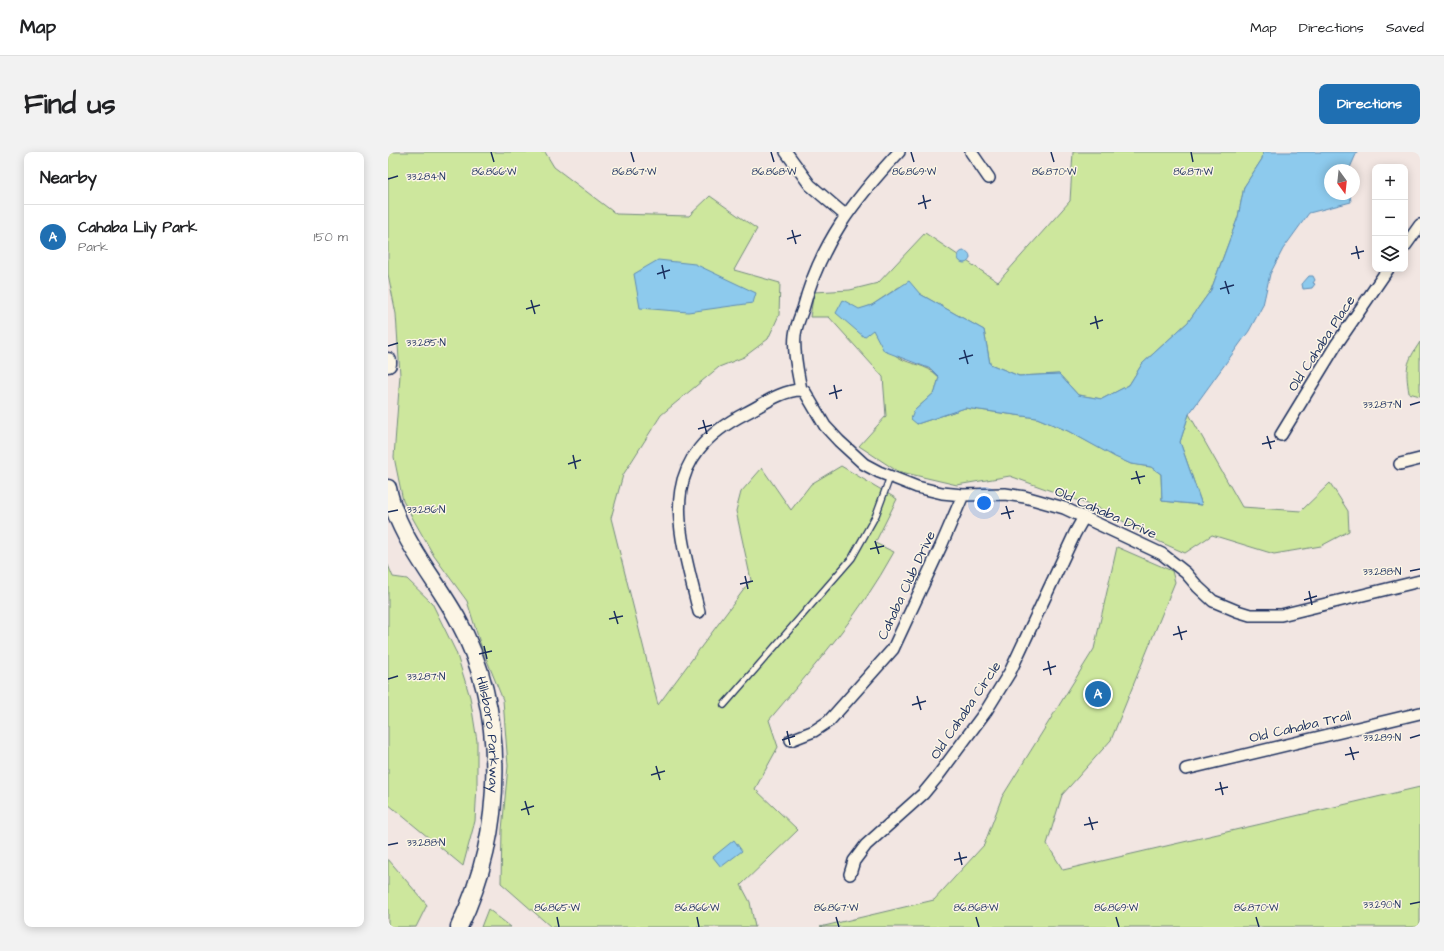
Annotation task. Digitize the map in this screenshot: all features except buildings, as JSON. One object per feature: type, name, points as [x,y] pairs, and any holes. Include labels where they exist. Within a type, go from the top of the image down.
[{"type":"street","points":[[786,152],[810,185],[845,216]]},
{"type":"street","name":"Old Cahaba Drive","points":[[899,152],[876,176],[845,216],[815,271],[795,334],[796,356],[801,390],[805,392],[825,426],[864,464],[890,477],[936,492],[962,495],[1005,494],[1025,497],[1064,508],[1162,554],[1186,573],[1213,601],[1250,615],[1281,615],[1420,581]]},
{"type":"street","points":[[972,152],[989,178]]},
{"type":"street","points":[[1408,242],[1420,225]]},
{"type":"street","name":"Old Cahaba Place","points":[[1281,436],[1336,345],[1386,272]]},
{"type":"street","points":[[699,612],[680,532],[678,517],[681,489],[690,464],[702,445],[715,432],[731,420],[784,393],[801,390]]},
{"type":"street","points":[[1400,464],[1420,459]]},
{"type":"street","name":"Hillsboro Parkway","points":[[388,488],[398,518],[409,541],[443,595],[466,636],[480,674],[487,702],[494,755],[491,821],[476,887],[459,927]]},
{"type":"street","name":"Cahaba Club Drive","points":[[791,740],[814,731],[829,721],[893,649],[942,546],[962,495]]},
{"type":"street","name":"Old Cahaba Circle","points":[[850,874],[858,854],[923,794],[1000,690],[1010,672],[1074,533],[1084,517]]},
{"type":"street","name":"Old Cahaba Trail","points":[[1186,769],[1420,713]]},
{"type":"lane","points":[[724,705],[852,558],[876,515],[890,477]]},
{"type":"green space","points":[[388,152],[545,152],[554,167],[616,214],[689,216],[710,196],[757,229],[734,270],[780,283],[779,315],[768,339],[744,357],[719,367],[661,415],[623,475],[611,518],[658,705],[751,580],[736,511],[741,492],[762,468],[791,510],[811,484],[841,466],[897,499],[875,543],[894,552],[881,575],[836,639],[769,720],[778,747],[755,789],[798,830],[741,885],[750,902],[755,927],[551,927],[501,883],[502,830],[508,766],[503,700],[480,643],[467,601],[434,556],[403,501],[394,457],[400,375],[396,314],[388,274]]},
{"type":"green space","points":[[1073,152],[1263,152],[1262,159],[1244,187],[1238,217],[1211,290],[1188,322],[1142,364],[1129,385],[1102,399],[1078,395],[1059,374],[1019,376],[990,364],[984,330],[920,294],[899,287],[872,305],[859,310],[893,354],[903,360],[929,369],[939,377],[935,392],[914,411],[917,424],[965,408],[1037,418],[1068,431],[1131,464],[1151,467],[1161,474],[1162,501],[1202,505],[1180,442],[1189,414],[1242,507],[1301,511],[1330,483],[1348,511],[1349,531],[1321,546],[1274,554],[1212,535],[1185,553],[1160,542],[1101,509],[1010,476],[957,485],[897,471],[859,446],[886,416],[883,377],[829,317],[810,317],[814,292],[850,290],[878,283],[925,233],[998,282],[1070,201]]},
{"type":"green space","points":[[1420,342],[1420,396],[1409,393],[1407,371],[1409,361]]},
{"type":"green space","points":[[1117,547],[1172,571],[1175,582],[1111,740],[1062,795],[1047,844],[1063,870],[1420,787],[1420,927],[820,927],[934,900],[984,845],[1002,797],[1094,649]]},
{"type":"green space","points":[[388,565],[393,577],[407,579],[432,603],[456,652],[470,697],[477,741],[477,785],[475,821],[463,866],[388,804]]},
{"type":"green space","points":[[388,859],[427,905],[416,927],[388,927]]},
{"type":"green space","points":[[488,909],[511,927],[481,927]]},
{"type":"water","points":[[1263,152],[1357,152],[1352,164],[1324,164],[1324,200],[1351,200],[1351,202],[1309,213],[1283,249],[1270,274],[1263,305],[1249,331],[1189,414],[1180,442],[1202,505],[1162,501],[1161,474],[1151,467],[1131,464],[1115,457],[1068,431],[1037,418],[965,408],[917,424],[911,419],[914,411],[935,392],[939,377],[931,369],[884,351],[873,330],[864,337],[836,313],[843,300],[859,309],[872,305],[909,281],[920,294],[984,330],[990,364],[1019,376],[1059,374],[1078,395],[1102,399],[1129,385],[1142,364],[1188,322],[1211,290],[1238,217],[1244,187],[1262,159]]},
{"type":"water","points":[[962,251],[966,251],[970,257],[966,263],[962,263],[958,259],[958,255]]},
{"type":"water","points":[[658,260],[695,264],[756,293],[753,303],[688,312],[640,308],[634,274]]},
{"type":"water","points":[[1309,276],[1313,276],[1315,280],[1313,283],[1315,284],[1312,288],[1303,289],[1302,284]]},
{"type":"water","points":[[734,840],[742,851],[721,867],[713,857]]},
{"type":"place","name":"Cahaba Lily Park","points":[[1098,694]]}]
